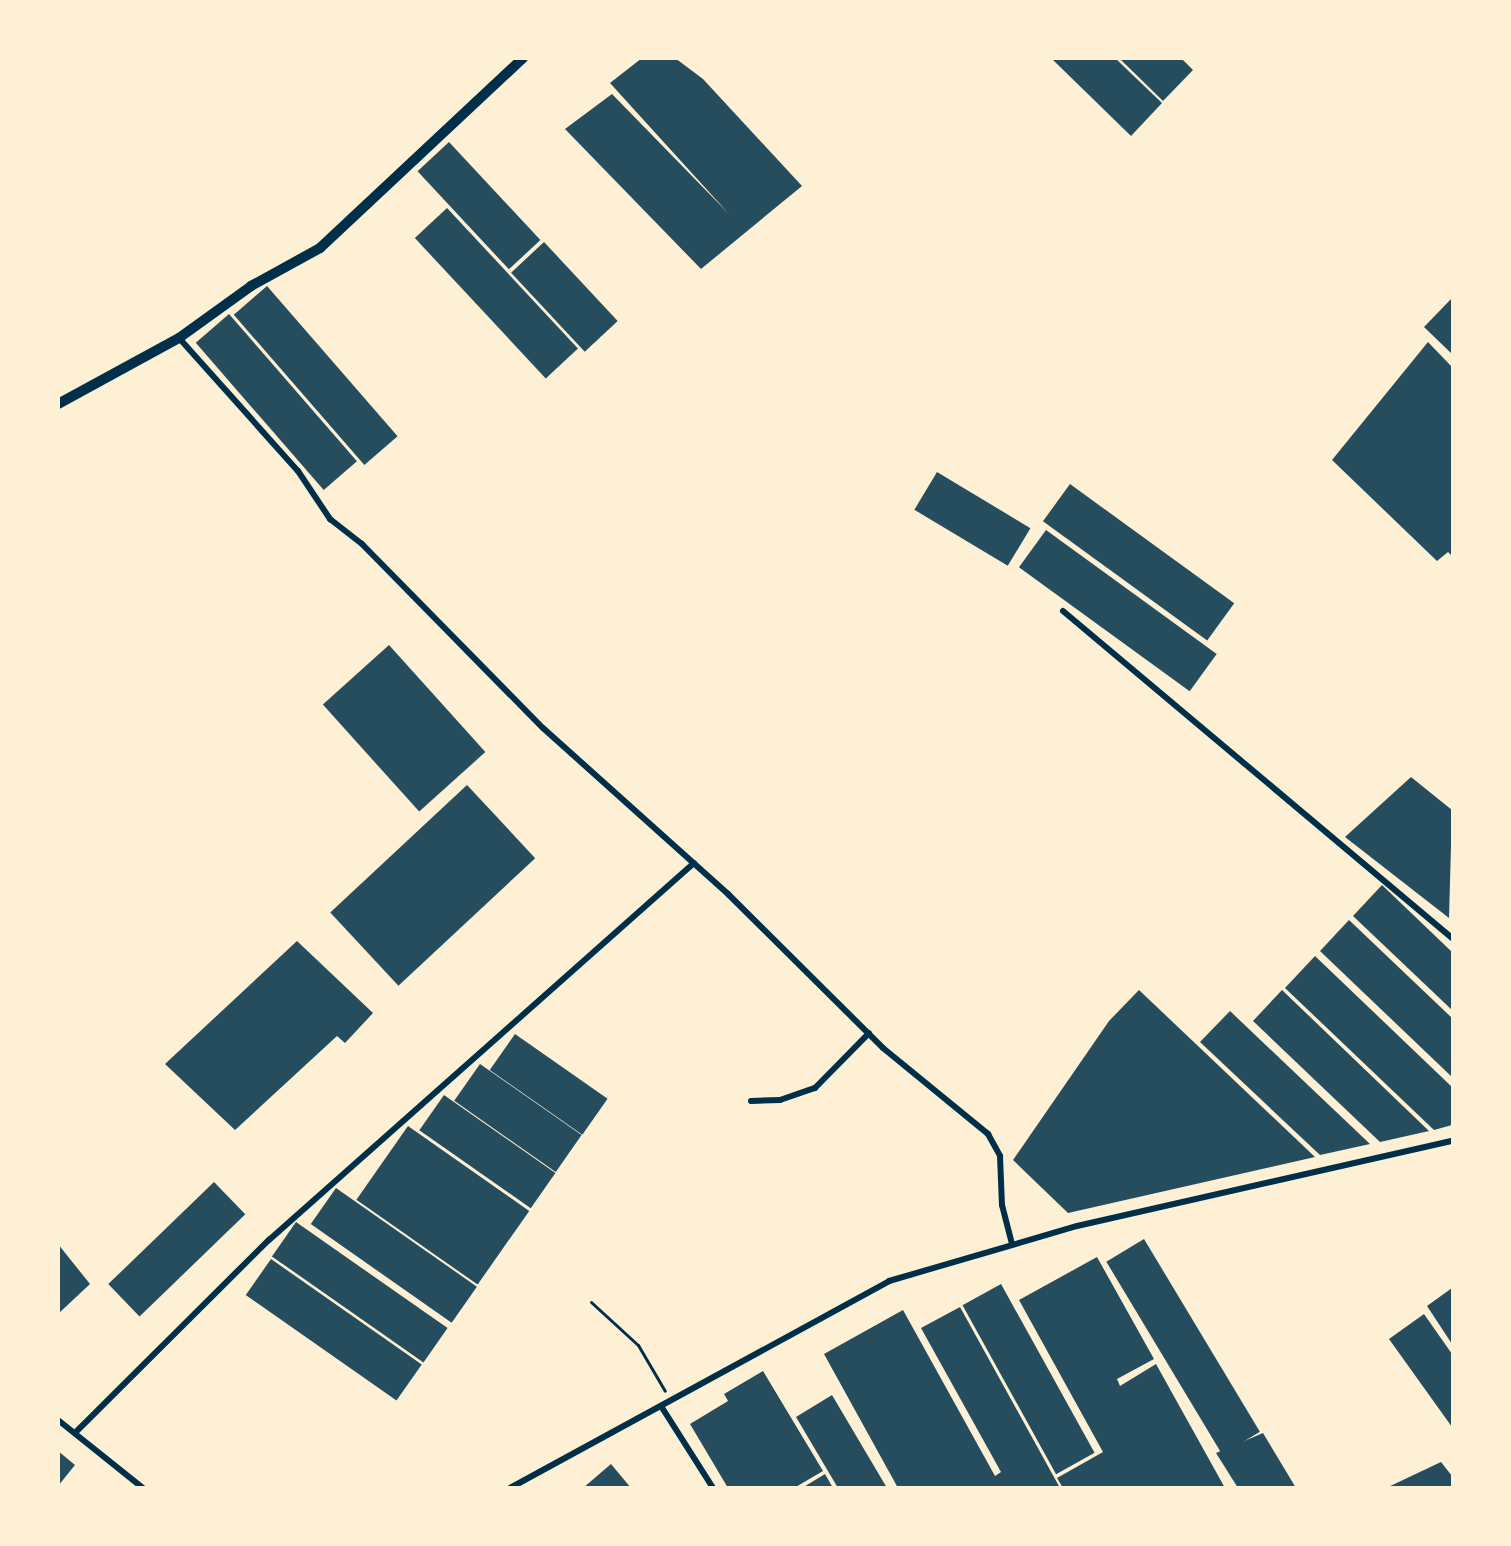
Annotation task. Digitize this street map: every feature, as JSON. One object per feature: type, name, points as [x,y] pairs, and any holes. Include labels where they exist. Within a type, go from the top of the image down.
[{"type":"street","points":[[58,404],[179,338],[251,286],[320,248],[523,58]]},
{"type":"street","points":[[179,338],[298,471],[330,519],[476,654],[543,728],[694,863],[869,1033],[988,1134],[1000,1156],[1002,1205],[1012,1244]]},
{"type":"street","points":[[1063,611],[1452,938]]},
{"type":"street","points":[[75,1433],[269,1240],[694,863]]},
{"type":"street","points":[[751,1101],[780,1100],[815,1088],[869,1033]]},
{"type":"street","points":[[510,1488],[889,1281],[1012,1244],[1452,1141]]},
{"type":"street","points":[[660,1406],[713,1488]]},
{"type":"street","points":[[58,1420],[142,1488]]},
{"type":"path","points":[[591,1302],[638,1345],[670,1400]]},
{"type":"building","points":[[642,58],[675,58],[703,79],[802,186],[701,269],[565,129],[612,94],[729,214],[610,83]]},
{"type":"building","points":[[1051,58],[1115,58],[1162,103],[1131,136]]},
{"type":"building","points":[[1119,58],[1181,58],[1193,70],[1163,101]]},
{"type":"building","points":[[449,142],[540,240],[509,269],[418,171]]},
{"type":"building","points":[[447,208],[578,348],[546,378],[415,238]]},
{"type":"building","points":[[544,242],[618,321],[585,352],[511,273]]},
{"type":"building","points":[[267,286],[398,436],[364,465],[234,315]]},
{"type":"building","points":[[1452,298],[1452,354],[1424,327]]},
{"type":"building","points":[[229,314],[357,461],[324,490],[196,343]]},
{"type":"building","points":[[1428,342],[1452,367],[1452,556],[1448,552],[1437,561],[1332,460]]},
{"type":"building","points":[[937,472],[1030,528],[1008,566],[914,510]]},
{"type":"building","points":[[1070,484],[1234,603],[1207,641],[1043,521]]},
{"type":"building","points":[[1046,530],[1217,654],[1190,691],[1019,567]]},
{"type":"building","points":[[389,645],[485,752],[419,812],[323,705]]},
{"type":"building","points":[[1411,777],[1452,810],[1449,918],[1345,837]]},
{"type":"building","points":[[467,785],[535,858],[398,986],[330,913]]},
{"type":"building","points":[[1382,885],[1452,952],[1452,1010],[1353,916]]},
{"type":"building","points":[[1349,920],[1452,1018],[1452,1077],[1320,951]]},
{"type":"building","points":[[297,941],[373,1013],[345,1043],[337,1036],[235,1130],[165,1064]]},
{"type":"building","points":[[1315,956],[1452,1087],[1452,1125],[1434,1130],[1285,988]]},
{"type":"building","points":[[1139,990],[1315,1157],[1068,1213],[1013,1160],[1109,1021]]},
{"type":"building","points":[[1282,990],[1429,1131],[1380,1142],[1253,1021]]},
{"type":"building","points":[[1230,1011],[1370,1144],[1320,1155],[1200,1042]]},
{"type":"building","points":[[515,1034],[608,1099],[582,1135],[490,1070]]},
{"type":"building","points":[[480,1064],[582,1135],[556,1172],[454,1101]]},
{"type":"building","points":[[444,1095],[555,1173],[531,1208],[419,1130]]},
{"type":"building","points":[[408,1126],[529,1211],[478,1285],[356,1200]]},
{"type":"building","points":[[214,1182],[245,1214],[140,1316],[108,1284]]},
{"type":"building","points":[[336,1188],[477,1287],[452,1323],[311,1224]]},
{"type":"building","points":[[296,1222],[448,1328],[423,1363],[272,1256]]},
{"type":"building","points":[[1144,1239],[1260,1432],[1222,1455],[1106,1262]]},
{"type":"building","points":[[58,1244],[90,1284],[58,1314]]},
{"type":"building","points":[[1097,1257],[1154,1359],[1117,1379],[1120,1386],[1156,1364],[1225,1488],[1063,1488],[1057,1478],[1103,1452],[1019,1300]]},
{"type":"building","points":[[271,1259],[422,1365],[396,1401],[246,1295]]},
{"type":"building","points":[[1001,1284],[1095,1453],[1056,1474],[963,1305]]},
{"type":"building","points":[[1452,1288],[1452,1344],[1427,1306]]},
{"type":"building","points":[[960,1307],[1060,1488],[898,1488],[824,1354],[903,1310],[995,1476],[1001,1472],[921,1328]]},
{"type":"building","points":[[1424,1314],[1452,1354],[1452,1427],[1389,1339]]},
{"type":"building","points":[[763,1371],[823,1471],[794,1488],[728,1488],[690,1424],[728,1401],[724,1394]]},
{"type":"building","points":[[832,1395],[887,1488],[838,1488],[796,1417]]},
{"type":"building","points":[[1263,1433],[1296,1488],[1238,1488],[1216,1453]]},
{"type":"building","points":[[58,1451],[75,1465],[58,1486]]},
{"type":"building","points":[[1441,1462],[1452,1476],[1452,1488],[1386,1488]]},
{"type":"building","points":[[611,1464],[631,1488],[583,1488]]},
{"type":"building","points":[[825,1474],[833,1488],[802,1488]]}]
